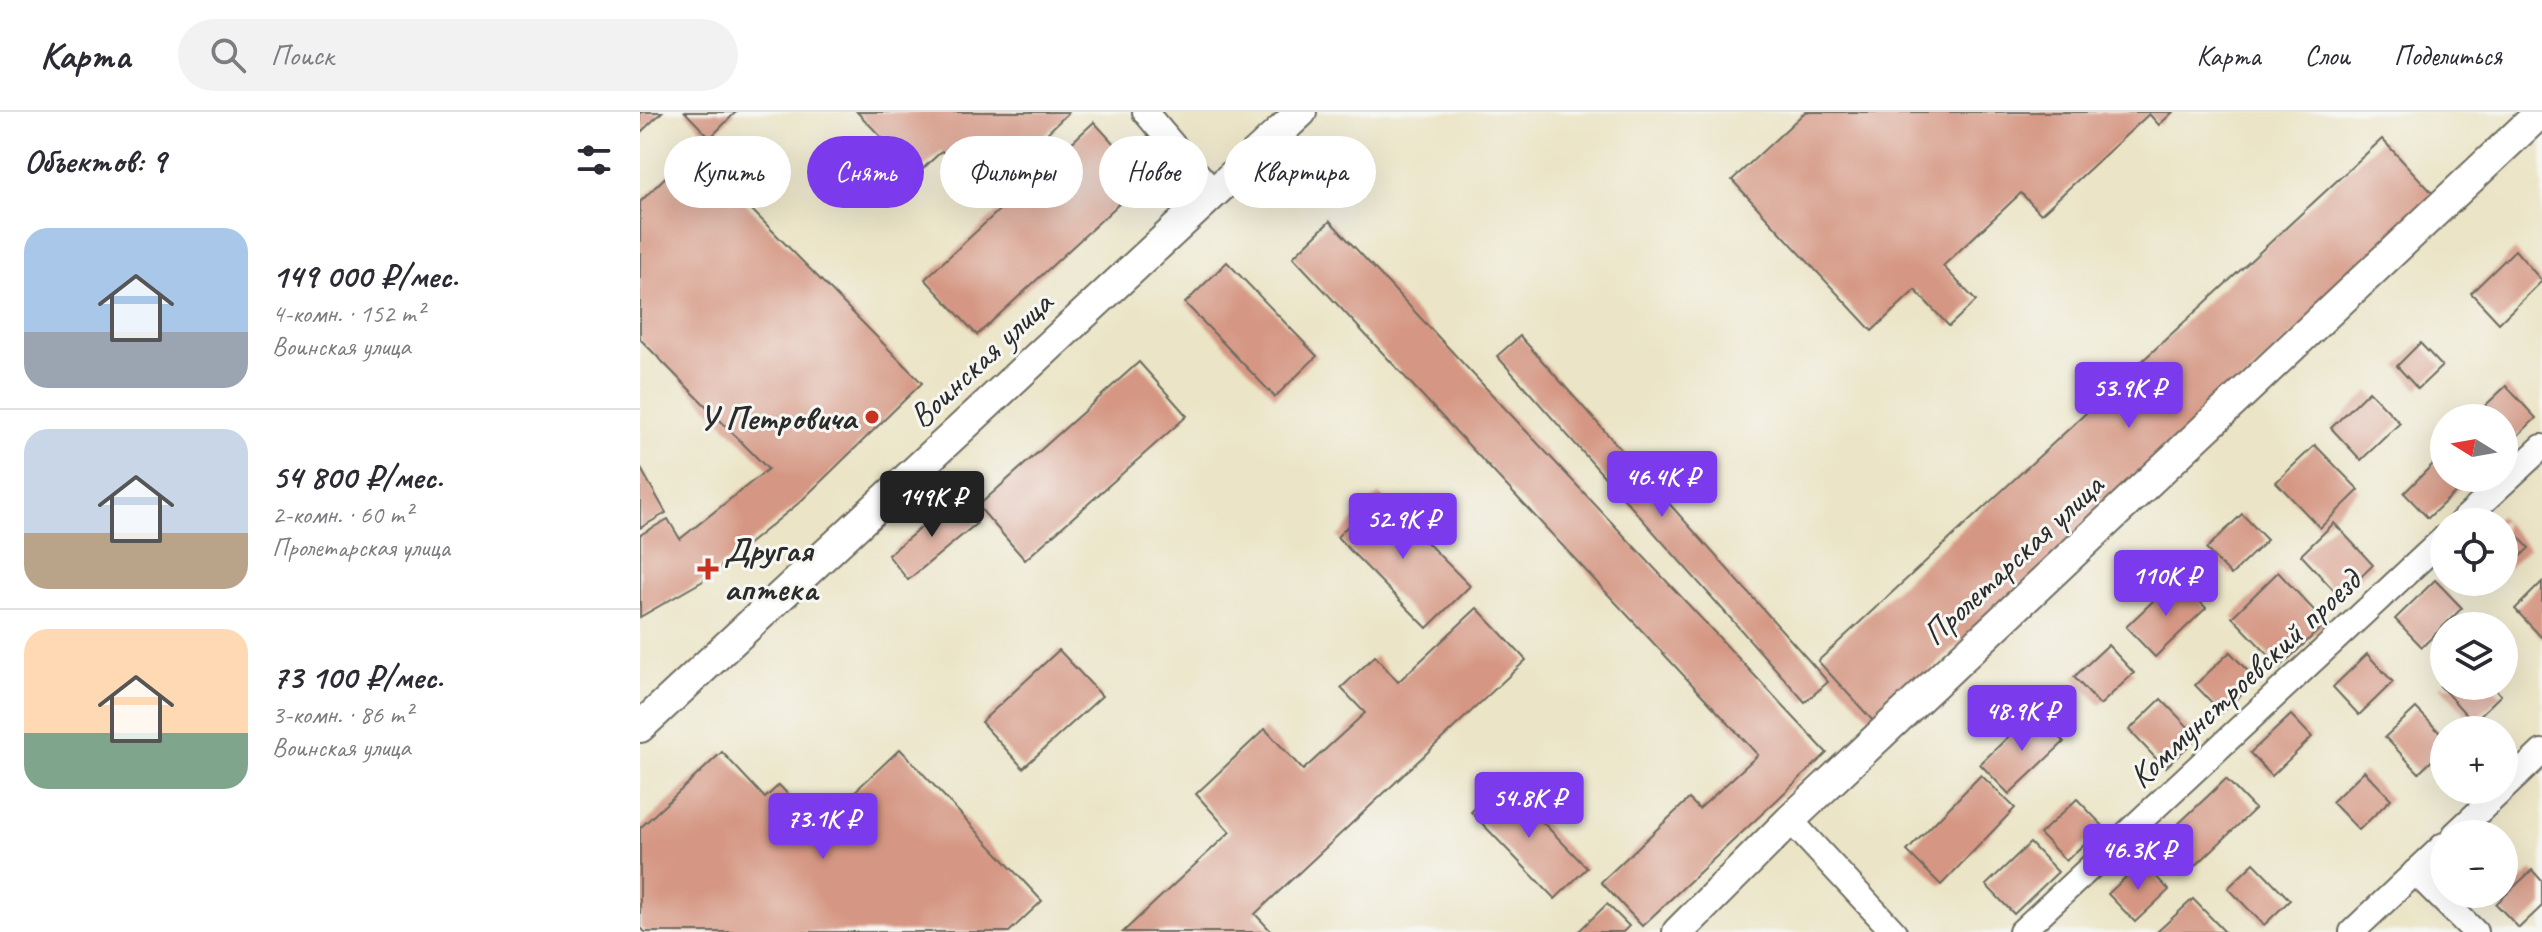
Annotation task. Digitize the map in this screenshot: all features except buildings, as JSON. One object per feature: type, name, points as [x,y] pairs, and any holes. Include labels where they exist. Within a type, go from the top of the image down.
[{"type":"street","points":[[1145,112],[1214,193]]},
{"type":"street","name":"Воинская улица","points":[[640,727],[1301,112]]},
{"type":"street","name":"Пролетарская улица","points":[[1678,932],[1790,820],[2541,112]]},
{"type":"street","points":[[2476,508],[2542,447]]},
{"type":"street","name":"Коммунстроевский проезд","points":[[2021,932],[2430,551]]},
{"type":"street","points":[[2518,775],[2542,752]]},
{"type":"street","points":[[2470,820],[2487,804]]},
{"type":"street","points":[[1790,820],[1894,932]]},
{"type":"street","points":[[2352,932],[2430,858]]},
{"type":"street","points":[[2415,872],[2475,932]]},
{"type":"place","name":"У Петровича","points":[[872,417]]},
{"type":"place","name":"Другая аптека","points":[[708,569]]}]
